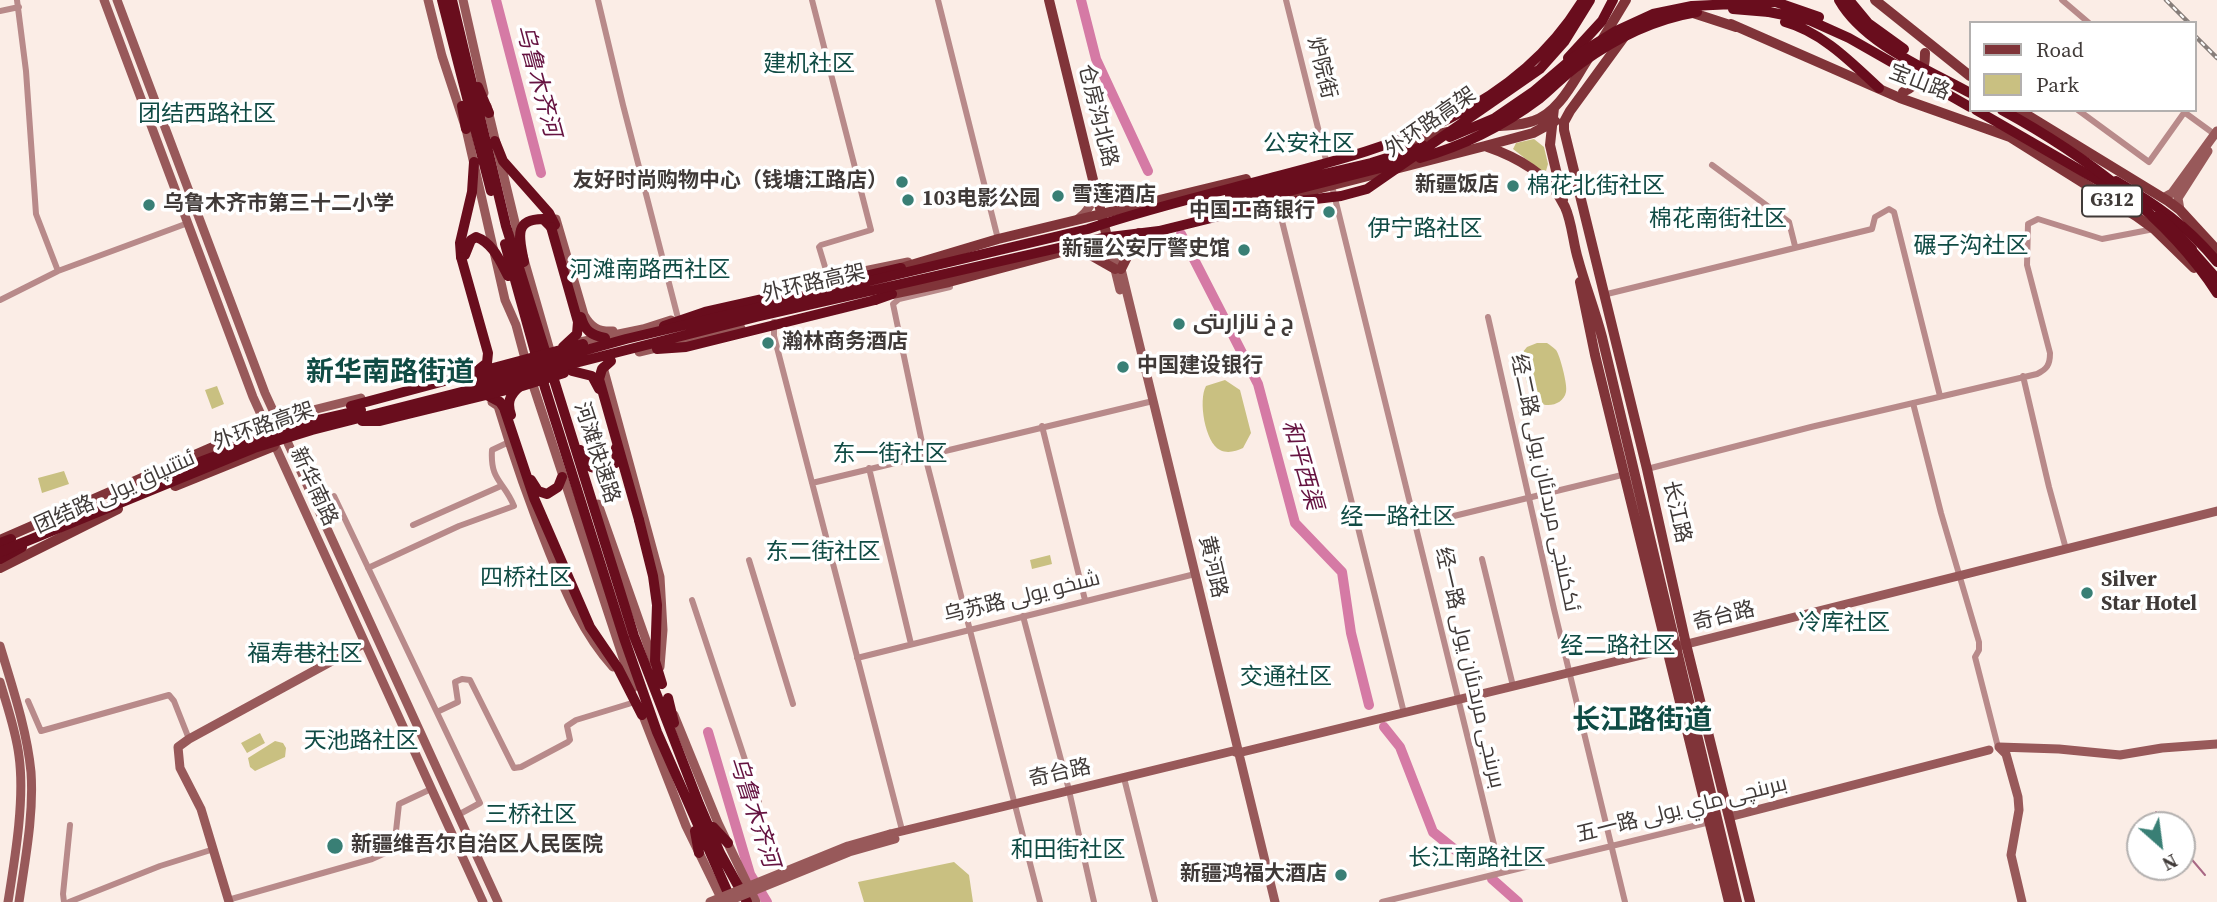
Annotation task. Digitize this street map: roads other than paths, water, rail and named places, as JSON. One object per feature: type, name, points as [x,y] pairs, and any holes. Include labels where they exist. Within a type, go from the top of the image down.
[{"type":"highway","name":"河滩快速路","points":[[442,0],[533,317],[634,636],[705,818],[720,853],[747,902]]},
{"type":"highway","name":"河滩快速路","points":[[452,0],[459,52],[517,290],[624,638],[663,745],[732,902]]},
{"type":"highway","name":"外环路高架","points":[[3,542],[251,441],[315,421],[484,379],[626,339],[1088,229],[1135,213],[1393,144],[1427,130],[1480,102],[1537,60],[1555,40],[1583,0]]},
{"type":"highway","name":"外环路高架","points":[[0,552],[254,448],[342,422],[755,317],[1159,231],[1264,205],[1341,196],[1367,189],[1540,69],[1564,43],[1590,0]]},
{"type":"highway","points":[[1533,92],[1583,43],[1602,21],[1613,0]]},
{"type":"highway","points":[[1839,0],[1860,28],[1968,94]]},
{"type":"highway","points":[[1849,0],[1868,23],[1912,54],[1968,86]]},
{"type":"highway","points":[[1088,229],[1371,163],[1466,132],[1495,118],[1533,92],[1574,57],[1616,31],[1654,14],[1692,6],[1771,8],[1809,13],[1850,31],[1968,94]]},
{"type":"highway","points":[[1771,8],[1826,43],[1879,88]]},
{"type":"highway","points":[[1108,240],[1419,158],[1475,139],[1539,99],[1580,64],[1620,39],[1656,23],[1693,13],[1771,8],[1809,20],[1849,38],[1968,106]]},
{"type":"highway","points":[[459,52],[466,129]]},
{"type":"highway","points":[[459,52],[489,113]]},
{"type":"highway","points":[[2005,112],[2071,152],[2127,194],[2185,250],[2217,293]]},
{"type":"highway","points":[[2014,112],[2073,147],[2130,188],[2182,236],[2217,280]]},
{"type":"highway","points":[[1994,116],[2010,137]]},
{"type":"highway","points":[[1994,116],[2150,201],[2190,233],[2217,262]]},
{"type":"highway","points":[[1994,116],[2158,217],[2217,280]]},
{"type":"highway","points":[[495,141],[503,161],[539,202],[553,226],[585,328],[593,335],[605,338]]},
{"type":"highway","points":[[474,162],[472,192],[460,243],[488,353],[487,363],[474,373]]},
{"type":"highway","points":[[524,262],[519,234],[524,224],[533,219],[543,219],[553,226],[579,322],[579,330],[574,340],[559,349]]},
{"type":"highway","points":[[516,362],[498,356],[493,351],[463,256],[467,244],[476,237],[484,240],[494,250],[517,290]]},
{"type":"highway","points":[[664,326],[705,313],[901,268]]},
{"type":"highway","points":[[657,349],[686,347],[892,294]]},
{"type":"highway","points":[[315,421],[359,404],[559,349],[780,302]]},
{"type":"highway","points":[[342,422],[380,421],[519,387],[657,349],[755,317]]},
{"type":"highway","points":[[606,361],[599,379],[653,576],[657,605],[655,661],[661,681]]},
{"type":"highway","points":[[572,371],[592,376],[597,382],[616,449],[617,462],[604,471],[597,470],[578,447]]},
{"type":"highway","points":[[519,387],[509,398],[508,405],[529,474],[538,491],[547,494],[560,482]]},
{"type":"highway","points":[[487,395],[500,402],[504,408],[534,498],[598,641],[663,745]]},
{"type":"highway","points":[[0,559],[60,527]]},
{"type":"highway","points":[[668,698],[682,757]]},
{"type":"highway","points":[[692,814],[699,853]]},
{"type":"highway","points":[[705,818],[728,843]]},
{"type":"main road","name":"仓房沟北路","points":[[1049,0],[1105,214],[1108,240]]},
{"type":"main road","name":"仓房沟北路","points":[[1055,0],[1098,187]]},
{"type":"main road","points":[[1535,121],[1554,108],[1617,18],[1626,0]]},
{"type":"main road","name":"宝山路","points":[[1689,0],[1736,27],[1806,55],[1900,98],[2010,137],[2154,229],[2194,268],[2217,299]]},
{"type":"main road","name":"宝山路","points":[[1875,0],[1968,74]]},
{"type":"main road","points":[[1565,134],[1564,122],[1570,111],[1637,23],[1658,12],[1679,10],[1736,27]]},
{"type":"main road","points":[[1879,88],[1903,92],[1917,83],[1922,76],[1925,53],[1920,41],[1911,31]]},
{"type":"main road","points":[[1554,108],[1550,145],[1565,207]]},
{"type":"main road","points":[[892,294],[949,282],[1533,134],[1570,111]]},
{"type":"main road","name":"G312","points":[[2022,112],[2180,210],[2217,250]]},
{"type":"main road","points":[[901,268],[998,239],[1447,132],[1535,121],[1552,124],[1565,134]]},
{"type":"main road","name":"长江路","points":[[1565,134],[1750,902]]},
{"type":"main road","name":"长江路","points":[[1485,146],[1514,157],[1542,178],[1565,207],[1578,261],[1602,337],[1630,473],[1671,648],[1737,902]]},
{"type":"main road","points":[[1079,248],[1118,269],[1139,233]]},
{"type":"main road","name":"团结路 ئىتتىپاق يولى","points":[[3,542],[277,419]]},
{"type":"main road","name":"团结路 ئىتتىپاق يولى","points":[[0,568],[114,510],[287,442]]},
{"type":"main road","points":[[1714,821],[1729,902]]},
{"type":"street","name":"新华南路","points":[[104,0],[265,424],[483,902]]},
{"type":"street","points":[[117,0],[277,419],[498,902]]},
{"type":"street","points":[[428,0],[442,56],[466,129],[505,300],[516,325],[560,482],[685,826],[725,902],[892,836]]},
{"type":"street","points":[[463,0],[524,262],[578,447],[661,681],[728,843],[756,902]]},
{"type":"street","points":[[598,0],[622,105],[678,318]]},
{"type":"street","points":[[812,0],[871,230],[821,245],[829,280]]},
{"type":"street","points":[[938,0],[998,239]]},
{"type":"street","name":"炉院街","points":[[1286,0],[1333,186]]},
{"type":"street","points":[[2062,0],[2087,21]]},
{"type":"street","points":[[0,10],[18,4],[36,214],[58,271]]},
{"type":"street","points":[[2081,112],[2149,162],[2184,112]]},
{"type":"street","points":[[2186,112],[2216,135]]},
{"type":"street","points":[[2163,198],[2172,193],[2216,135]]},
{"type":"street","points":[[2180,210],[2178,198],[2216,135]]},
{"type":"street","points":[[1712,165],[1789,222],[1795,246]]},
{"type":"street","name":"经一路 بىرىنجى مرىدىئان يولى","points":[[1333,186],[1501,873]]},
{"type":"street","points":[[1074,221],[1084,215],[1098,187],[1122,203],[1134,206]]},
{"type":"street","points":[[1276,199],[1404,713]]},
{"type":"street","points":[[539,202],[551,209],[558,223],[584,315],[590,326],[604,332],[636,330]]},
{"type":"street","points":[[1603,295],[1872,229],[1875,217],[1889,209],[1895,212],[1940,396]]},
{"type":"street","points":[[1647,469],[1788,432],[2037,374],[2046,369],[2050,354],[2027,265],[2028,224],[2038,219],[2102,239],[2154,229]]},
{"type":"street","points":[[0,300],[58,271],[188,223]]},
{"type":"street","name":"黄河路","points":[[1108,240],[1118,269],[1269,902]]},
{"type":"street","points":[[548,342],[559,347],[636,330],[892,264],[928,259]]},
{"type":"street","points":[[950,287],[899,299],[893,304],[925,454],[1040,902]]},
{"type":"street","points":[[215,298],[227,293]]},
{"type":"street","points":[[558,376],[563,371],[892,294]]},
{"type":"street","name":"经二路 ئككىنجى مرىدىئان يولى","points":[[1488,317],[1528,498],[1625,902]]},
{"type":"street","points":[[774,320],[774,336],[902,830]]},
{"type":"street","points":[[277,419],[509,361],[523,352]]},
{"type":"street","points":[[606,361],[660,577],[663,630],[661,681]]},
{"type":"street","points":[[2023,376],[2066,549]]},
{"type":"street","points":[[287,442],[512,381],[527,384],[534,389]]},
{"type":"street","points":[[467,393],[484,397],[498,406],[522,481],[568,598],[603,656],[626,682]]},
{"type":"street","points":[[812,482],[1150,401]]},
{"type":"street","points":[[1913,403],[1982,651],[1975,657],[1999,747],[2006,754],[2018,797],[2019,810],[2011,855],[2022,902]]},
{"type":"street","points":[[1042,426],[1084,600]]},
{"type":"street","points":[[368,568],[459,526],[514,506],[508,492],[497,482],[491,466],[492,450],[509,442]]},
{"type":"street","points":[[869,468],[911,644]]},
{"type":"street","points":[[1417,525],[1630,473]]},
{"type":"street","points":[[413,525],[501,486]]},
{"type":"street","points":[[334,496],[480,803],[458,815]]},
{"type":"street","name":"奇台路","points":[[892,836],[902,830],[1686,645],[2217,511]]},
{"type":"street","points":[[749,559],[793,704]]},
{"type":"street","points":[[1482,559],[1513,686]]},
{"type":"street","name":"乌苏路 شىخو يولى","points":[[857,658],[1192,575]]},
{"type":"street","points":[[692,600],[759,802]]},
{"type":"street","points":[[1023,616],[1070,792],[1094,902]]},
{"type":"street","points":[[365,643],[189,738],[178,747],[180,768],[201,809],[228,901],[372,859],[390,851],[395,840],[400,804],[431,789]]},
{"type":"street","points":[[0,646],[23,729],[31,775],[30,830],[19,902]]},
{"type":"street","points":[[437,712],[458,702],[455,682],[470,680],[514,768],[521,767],[568,742],[570,740],[567,726],[576,720],[635,702]]},
{"type":"street","points":[[0,682],[16,738],[20,771],[20,797],[8,902]]},
{"type":"street","points":[[28,701],[41,731],[169,695],[189,738]]},
{"type":"street","points":[[1989,750],[1999,747],[2059,749],[2120,755],[2162,748],[2217,744]]},
{"type":"street","name":"五一路 بىرىنچى ماي يولى","points":[[1382,902],[1611,847],[1989,750]]},
{"type":"street","name":"黄河路","points":[[1235,753],[1275,902]]},
{"type":"street","name":"奇台路","points":[[1070,792],[1125,782],[1235,753]]},
{"type":"street","points":[[1125,782],[1155,902]]},
{"type":"street","name":"奇台路","points":[[892,836],[1014,805]]},
{"type":"street","points":[[70,825],[63,894],[67,902],[160,866],[214,849]]},
{"type":"street","points":[[710,902],[848,846],[892,836]]},
{"type":"waterway","name":"乌鲁木齐河","points":[[496,0],[541,173]]},
{"type":"waterway","name":"和平西渠","points":[[1081,0],[1096,59],[1148,171]]},
{"type":"waterway","name":"和平西渠","points":[[1181,234],[1258,384],[1295,523],[1342,572],[1351,633],[1369,705]]},
{"type":"waterway","name":"和平西渠","points":[[1384,727],[1400,747],[1433,832],[1474,865]]},
{"type":"waterway","name":"乌鲁木齐河","points":[[708,732],[750,874],[767,902]]},
{"type":"waterway","points":[[2196,864],[2205,875]]},
{"type":"waterway","name":"和平西渠","points":[[1492,879],[1518,902]]},
{"type":"railway","points":[[2166,0],[2187,21]]},
{"type":"railway","points":[[2196,37],[2217,58]]},
{"type":"place","name":"友好时尚购物中心（钱塘江路店）","points":[[902,182]]},
{"type":"place","name":"新疆饭店","points":[[1513,186]]},
{"type":"place","name":"雪莲酒店","points":[[1058,196]]},
{"type":"place","name":"103电影公园","points":[[908,200]]},
{"type":"place","name":"乌鲁木齐市第三十二小学","points":[[149,205]]},
{"type":"place","name":"中国工商银行","points":[[1329,212]]},
{"type":"place","name":"新疆公安厅警史馆","points":[[1244,250]]},
{"type":"place","name":"ج خ نازارىتى","points":[[1179,324]]},
{"type":"place","name":"瀚林商务酒店","points":[[768,343]]},
{"type":"place","name":"中国建设银行","points":[[1123,367]]},
{"type":"place","name":"Silver Star Hotel","points":[[2087,593]]},
{"type":"place","name":"新疆维吾尔自治区人民医院","points":[[335,846]]},
{"type":"place","name":"新疆鸿福大酒店","points":[[1341,875]]},
{"type":"district","name":"建机社区","points":[[809,65]]},
{"type":"district","name":"团结西路社区","points":[[207,115]]},
{"type":"district","name":"公安社区","points":[[1309,145]]},
{"type":"district","name":"棉花北街社区","points":[[1596,187]]},
{"type":"district","name":"棉花南街社区","points":[[1718,220]]},
{"type":"district","name":"伊宁路社区","points":[[1425,230]]},
{"type":"district","name":"碾子沟社区","points":[[1971,247]]},
{"type":"district","name":"河滩南路西社区","points":[[650,271]]},
{"type":"district","name":"新华南路街道","points":[[390,374]]},
{"type":"district","name":"东一街社区","points":[[890,455]]},
{"type":"district","name":"经一路社区","points":[[1398,518]]},
{"type":"district","name":"东二街社区","points":[[823,553]]},
{"type":"district","name":"四桥社区","points":[[526,579]]},
{"type":"district","name":"冷库社区","points":[[1844,624]]},
{"type":"district","name":"经二路社区","points":[[1618,647]]},
{"type":"district","name":"福寿巷社区","points":[[305,655]]},
{"type":"district","name":"交通社区","points":[[1286,678]]},
{"type":"district","name":"长江路街道","points":[[1642,722]]},
{"type":"district","name":"天池路社区","points":[[361,742]]},
{"type":"district","name":"三桥社区","points":[[531,816]]},
{"type":"district","name":"和田街社区","points":[[1068,851]]},
{"type":"district","name":"长江南路社区","points":[[1477,859]]}]
